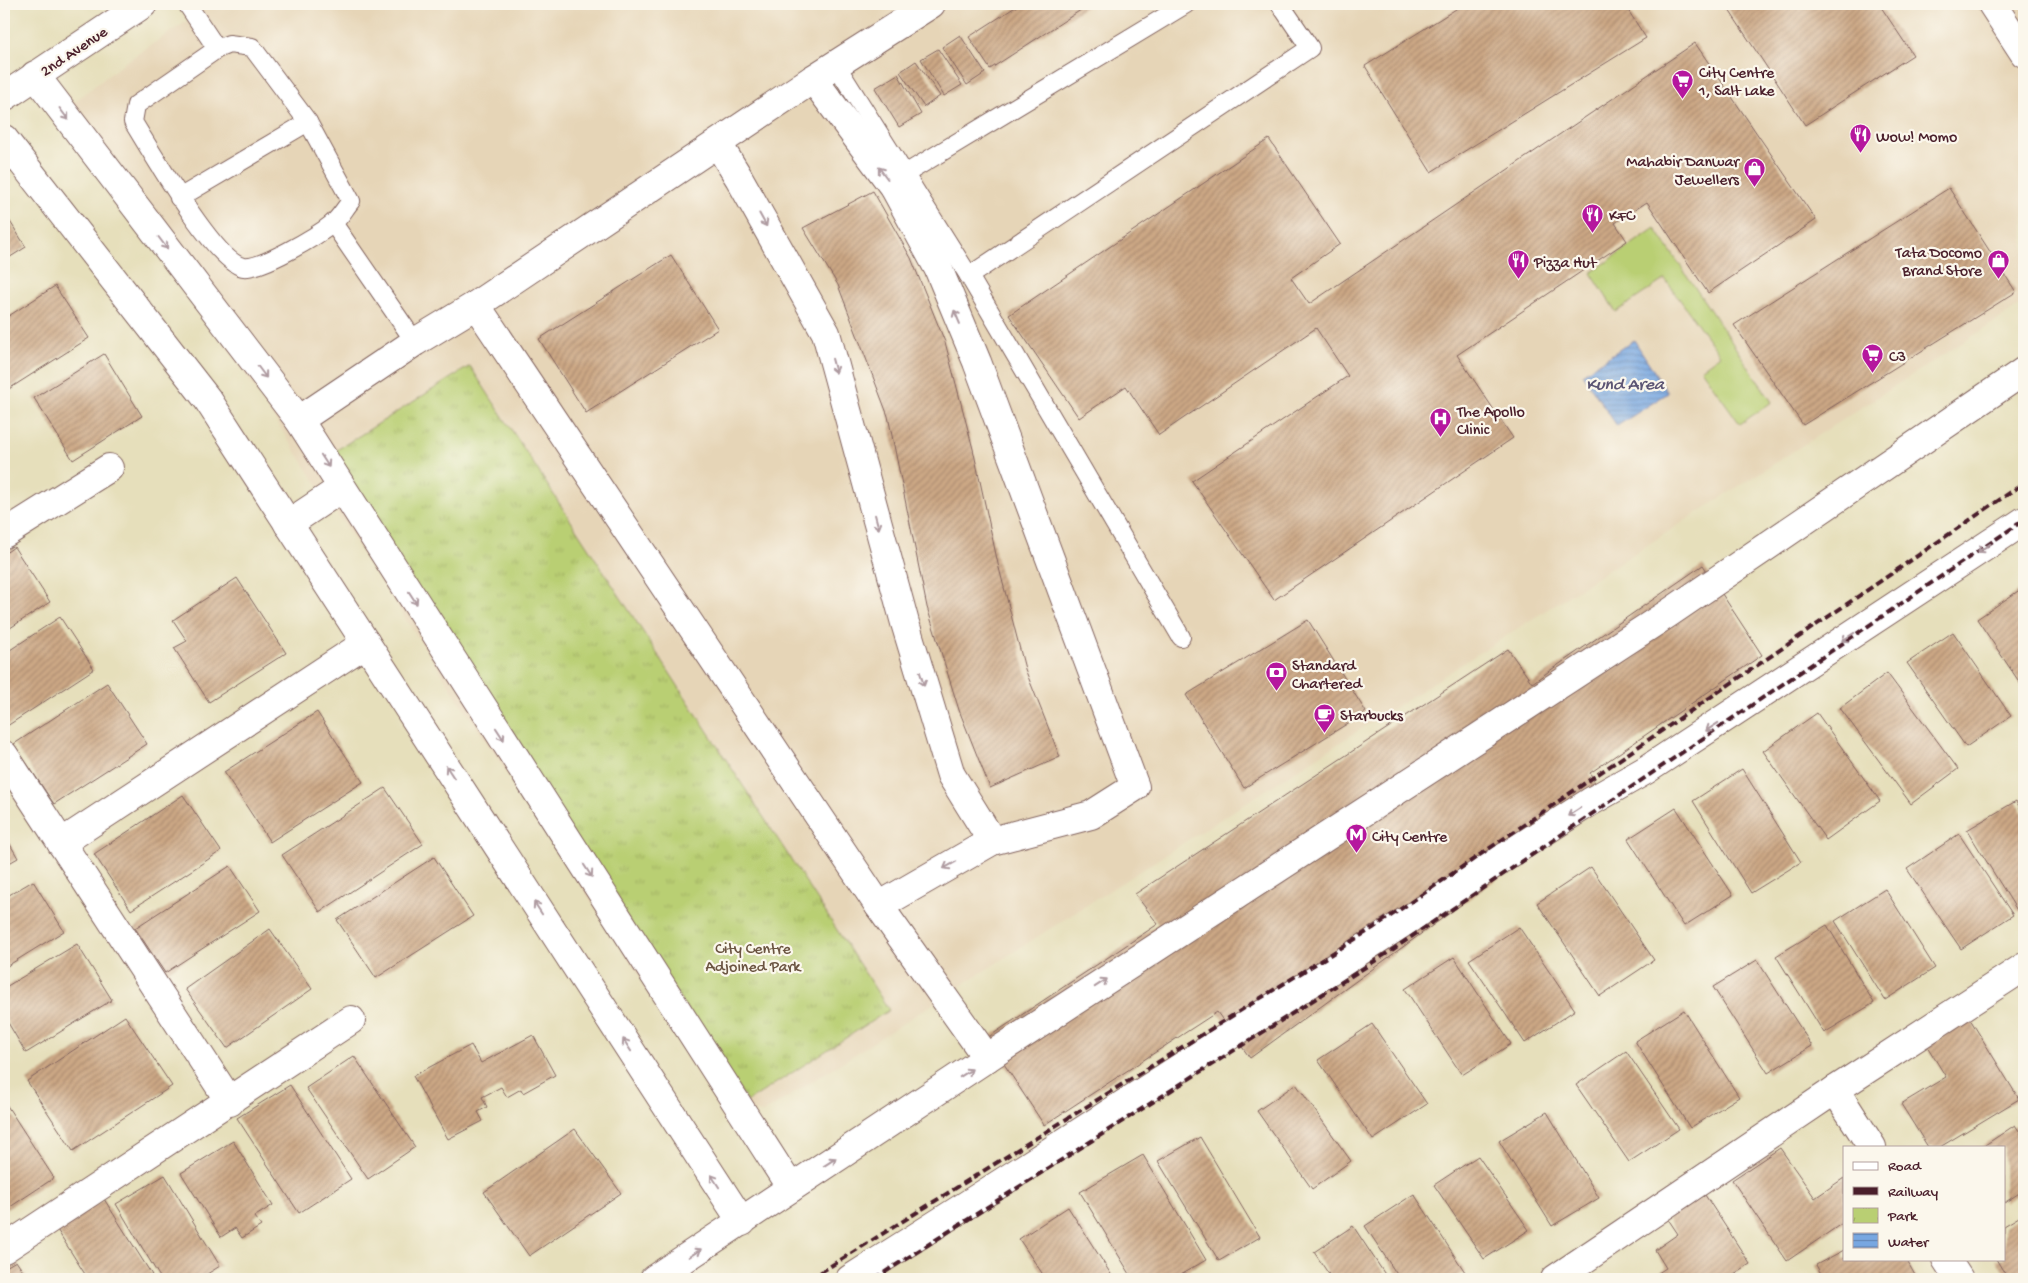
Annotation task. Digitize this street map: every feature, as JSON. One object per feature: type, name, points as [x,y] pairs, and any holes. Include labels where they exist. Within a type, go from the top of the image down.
[{"type":"street","name":"2nd Avenue","points":[[4,96],[143,4]]},
{"type":"street","points":[[298,420],[415,342],[476,305],[813,79],[931,4]]},
{"type":"street","points":[[1992,4],[2024,53]]},
{"type":"street","points":[[35,75],[298,420],[791,1188]]},
{"type":"street","points":[[813,79],[894,189],[938,268],[977,362],[1134,787],[1091,814],[992,841],[879,906]]},
{"type":"street","points":[[4,139],[208,400],[742,1222]]},
{"type":"street","points":[[718,144],[740,178],[826,333],[905,623],[951,775],[992,841]]},
{"type":"street","points":[[476,305],[879,906],[988,1058]]},
{"type":"street","points":[[654,1279],[988,1058],[1670,613],[2024,371]]},
{"type":"street","points":[[4,534],[109,468]]},
{"type":"street","points":[[288,524],[342,488]]},
{"type":"street","points":[[850,1279],[1031,1165],[1220,1040],[1590,802],[1646,770],[2024,521]]},
{"type":"street","points":[[61,843],[366,643]]},
{"type":"street","points":[[4,755],[230,1102]]},
{"type":"street","points":[[1561,1278],[1835,1090],[2024,967]]},
{"type":"street","points":[[4,1249],[230,1102],[351,1020]]},
{"type":"street","points":[[1835,1090],[1871,1146]]},
{"type":"street","points":[[1947,1260],[1959,1279]]},
{"type":"lane","points":[[187,4],[217,49]]},
{"type":"lane","points":[[905,174],[1186,4]]},
{"type":"lane","points":[[970,276],[1310,48],[1280,4]]},
{"type":"lane","points":[[229,44],[252,47],[308,122],[351,201],[333,223],[293,248],[261,263],[243,267],[228,259],[179,198],[133,122],[136,105],[217,49],[229,44]]},
{"type":"lane","points":[[836,65],[970,276],[1181,637]]},
{"type":"lane","points":[[179,198],[308,122]]},
{"type":"lane","points":[[333,223],[415,342]]},
{"type":"shaded area","points":[[213,4],[2024,4],[2024,303],[763,1113],[726,1107],[69,106],[124,63]]},
{"type":"green space","points":[[1655,228],[1772,402],[1740,424],[1701,369],[1720,355],[1665,279],[1616,312],[1591,273]]},
{"type":"green space","name":"City Centre Adjoined Park","points":[[470,366],[889,1010],[747,1102],[327,456]]},
{"type":"water","name":"Kund Area","points":[[1634,340],[1668,393],[1617,426],[1582,374]]},
{"type":"building","points":[[1020,4],[1090,4],[990,69],[969,37]]},
{"type":"building","points":[[1464,4],[1624,4],[1646,38],[1431,172],[1365,66]]},
{"type":"building","points":[[1725,4],[1879,4],[1913,55],[1805,125]]},
{"type":"building","points":[[960,35],[985,73],[967,85],[942,47]]},
{"type":"building","points":[[1695,43],[1816,220],[1708,293],[1647,202],[1615,223],[1627,241],[1457,355],[1513,438],[1274,600],[1192,481],[1348,376],[1316,328],[1159,435],[1126,386],[1079,418],[1009,315],[1269,139],[1340,244],[1291,278],[1309,304]]},
{"type":"building","points":[[938,49],[962,85],[944,96],[921,59]]},
{"type":"building","points":[[916,61],[940,96],[924,107],[900,72]]},
{"type":"building","points":[[898,74],[921,114],[899,127],[875,88]]},
{"type":"building","points":[[1949,188],[2016,292],[1803,425],[1734,325]]},
{"type":"building","points":[[873,191],[911,258],[945,342],[973,449],[998,564],[1025,669],[1060,757],[990,788],[959,710],[927,607],[888,416],[838,285],[803,228]]},
{"type":"building","points":[[4,212],[26,247],[4,261]]},
{"type":"building","points":[[671,255],[718,329],[586,413],[539,339]]},
{"type":"building","points":[[55,286],[89,338],[4,392],[4,319]]},
{"type":"building","points":[[104,354],[142,416],[73,460],[34,398]]},
{"type":"building","points":[[14,547],[50,602],[4,632],[4,554]]},
{"type":"building","name":"City Centre","points":[[1703,565],[1762,655],[1590,773],[1604,801],[1250,1058],[1217,1012],[1044,1125],[987,1038],[1158,924],[1135,894],[1508,649],[1532,683]]},
{"type":"building","points":[[237,578],[286,653],[209,702],[174,648],[187,641],[173,620]]},
{"type":"building","points":[[2024,587],[2024,689],[1977,619]]},
{"type":"building","points":[[60,617],[94,669],[4,728],[4,654]]},
{"type":"building","points":[[1308,620],[1366,712],[1244,788],[1186,695]]},
{"type":"building","points":[[1953,632],[2011,716],[1966,747],[1907,663]]},
{"type":"building","points":[[1887,673],[1958,769],[1911,804],[1840,708]]},
{"type":"building","points":[[107,683],[147,744],[54,804],[14,744]]},
{"type":"building","points":[[317,712],[363,782],[270,842],[224,772]]},
{"type":"building","points":[[1817,713],[1880,801],[1826,840],[1763,751]]},
{"type":"building","points":[[1742,769],[1801,862],[1751,893],[1693,801]]},
{"type":"building","points":[[385,788],[423,844],[320,912],[282,855]]},
{"type":"building","points":[[183,795],[221,851],[131,910],[94,854]]},
{"type":"building","points":[[2016,801],[2024,815],[2024,909],[2018,912],[1967,830]]},
{"type":"building","points":[[1676,808],[1733,895],[1684,926],[1628,839]]},
{"type":"building","points":[[4,834],[18,858],[4,866]]},
{"type":"building","points":[[1959,834],[2013,915],[1961,949],[1907,869]]},
{"type":"building","points":[[434,857],[473,916],[376,978],[337,920]]},
{"type":"building","points":[[230,866],[260,911],[165,973],[135,928]]},
{"type":"building","points":[[1591,867],[1654,960],[1600,996],[1537,903]]},
{"type":"building","points":[[33,881],[64,931],[4,968],[4,898]]},
{"type":"building","points":[[1885,889],[1935,968],[1885,1000],[1835,921]]},
{"type":"building","points":[[1827,925],[1874,1003],[1824,1033],[1776,956]]},
{"type":"building","points":[[1519,927],[1575,1010],[1525,1043],[1469,960]]},
{"type":"building","points":[[270,929],[312,989],[227,1048],[185,989]]},
{"type":"building","points":[[77,944],[112,1000],[26,1053],[4,1016],[4,988]]},
{"type":"building","points":[[1454,957],[1511,1044],[1462,1075],[1405,989]]},
{"type":"building","points":[[1757,960],[1812,1046],[1768,1073],[1713,987]]},
{"type":"building","points":[[1684,1010],[1739,1097],[1690,1128],[1635,1041]]},
{"type":"building","points":[[125,1016],[172,1086],[73,1151],[27,1081]]},
{"type":"building","points":[[1970,1019],[2019,1099],[1942,1146],[1927,1146],[1901,1104],[1946,1077],[1927,1046]]},
{"type":"building","points":[[1372,1024],[1427,1104],[1373,1140],[1318,1060]]},
{"type":"building","points":[[533,1035],[555,1075],[523,1093],[521,1089],[507,1097],[501,1087],[482,1097],[487,1107],[478,1112],[483,1121],[448,1139],[413,1076],[471,1045],[481,1063]]},
{"type":"building","points":[[1626,1051],[1679,1129],[1629,1162],[1576,1085]]},
{"type":"building","points":[[354,1056],[415,1147],[368,1179],[306,1088]]},
{"type":"building","points":[[1296,1084],[1351,1161],[1312,1189],[1257,1111]]},
{"type":"building","points":[[290,1085],[351,1179],[299,1213],[237,1118]]},
{"type":"building","points":[[4,1101],[54,1178],[4,1211]]},
{"type":"building","points":[[1547,1112],[1599,1198],[1552,1226],[1499,1141]]},
{"type":"building","points":[[2015,1125],[2024,1138],[2024,1190],[2006,1202],[2006,1146],[1984,1146]]},
{"type":"building","points":[[575,1129],[621,1193],[529,1256],[484,1192]]},
{"type":"building","points":[[1200,1137],[1260,1237],[1219,1261],[1158,1161]]},
{"type":"building","points":[[233,1141],[273,1205],[254,1217],[261,1226],[242,1238],[235,1228],[221,1237],[181,1173]]},
{"type":"building","points":[[1780,1148],[1815,1198],[1843,1179],[1843,1223],[1787,1261],[1732,1180]]},
{"type":"building","points":[[1143,1155],[1206,1260],[1173,1279],[1133,1279],[1080,1192]]},
{"type":"building","points":[[1478,1156],[1529,1230],[1484,1259],[1434,1185]]},
{"type":"building","points":[[165,1175],[220,1266],[199,1279],[161,1279],[116,1204]]},
{"type":"building","points":[[1414,1194],[1465,1272],[1453,1279],[1400,1279],[1365,1226]]},
{"type":"building","points":[[1705,1195],[1750,1264],[1726,1279],[1649,1279],[1666,1268],[1655,1250],[1678,1234],[1668,1219]]},
{"type":"building","points":[[104,1199],[152,1275],[145,1279],[88,1279],[56,1228]]},
{"type":"building","points":[[1068,1207],[1114,1279],[1046,1279],[1019,1239]]},
{"type":"building","points":[[2024,1214],[2024,1279],[2008,1279],[1997,1260],[2006,1260],[2006,1225]]},
{"type":"building","points":[[1353,1226],[1388,1279],[1332,1279],[1314,1252]]},
{"type":"building","points":[[1843,1251],[1843,1260],[1907,1260],[1917,1279],[1824,1279],[1816,1265]]},
{"type":"building","points":[[16,1261],[28,1279],[4,1279],[4,1268]]},
{"type":"railway","points":[[810,1279],[1373,928],[2024,483]]},
{"type":"railway","points":[[874,1279],[1389,952],[2024,520]]},
{"type":"place","name":"City Centre 1, Salt Lake","points":[[1683,99]]},
{"type":"place","name":"Wow! Momo","points":[[1860,154]]},
{"type":"place","name":"Mahabir Danwar Jewellers","points":[[1755,188]]},
{"type":"place","name":"KFC","points":[[1593,233]]},
{"type":"place","name":"Tata Docomo Brand Store","points":[[1998,279]]},
{"type":"place","name":"Pizza Hut","points":[[1518,280]]},
{"type":"place","name":"C3","points":[[1873,374]]},
{"type":"place","name":"The Apollo Clinic","points":[[1441,438]]},
{"type":"place","name":"Standard Chartered","points":[[1276,692]]},
{"type":"place","name":"Starbucks","points":[[1324,733]]},
{"type":"place","name":"City Centre","points":[[1356,854]]}]
